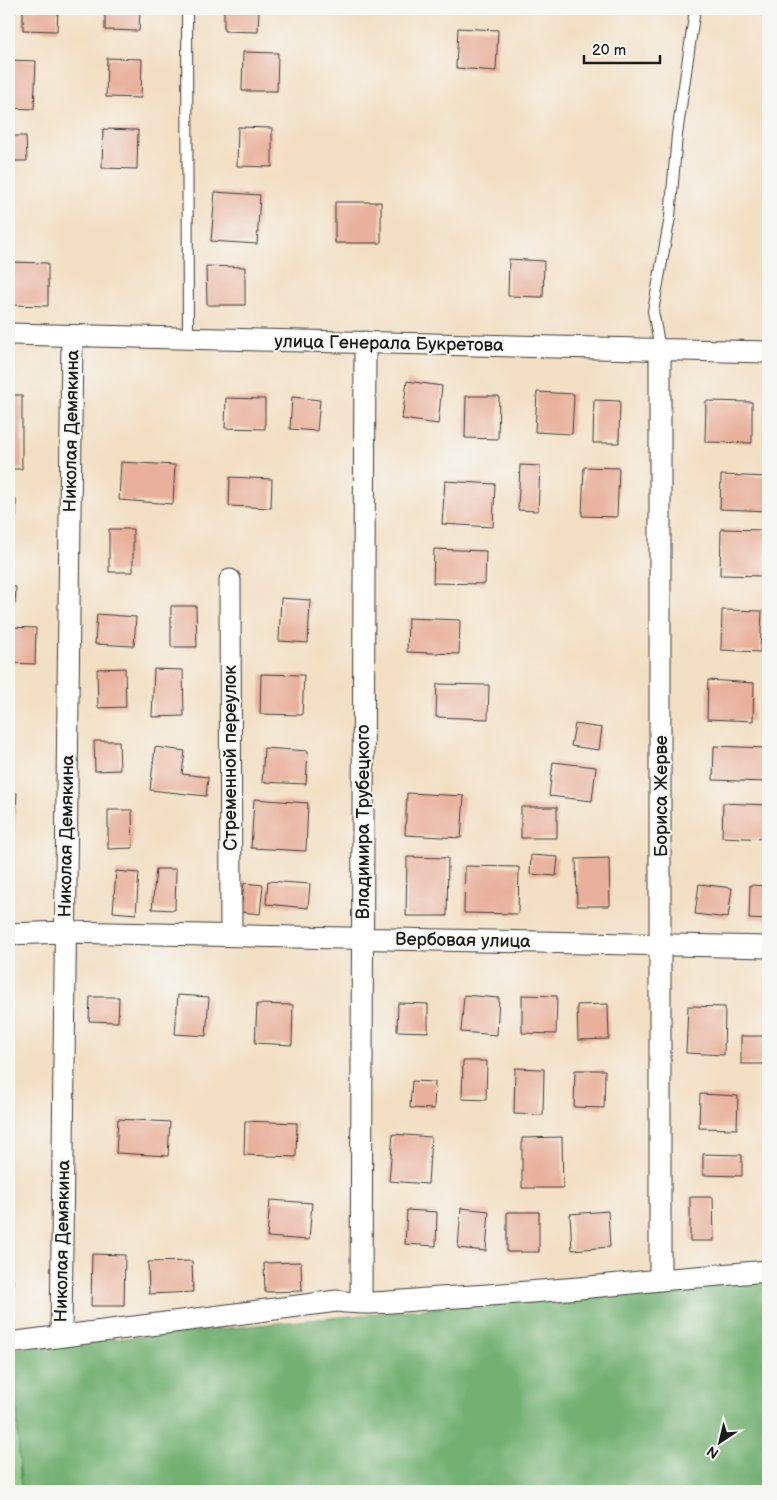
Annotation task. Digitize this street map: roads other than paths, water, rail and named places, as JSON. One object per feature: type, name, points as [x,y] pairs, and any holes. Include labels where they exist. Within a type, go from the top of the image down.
[{"type":"street","name":"улица Генерала Букретова","points":[[9,334],[768,352]]},
{"type":"street","name":"Николая Демякина","points":[[61,1336],[72,336]]},
{"type":"street","name":"Владимира Трубецкого","points":[[361,1302],[365,342]]},
{"type":"street","name":"Бориса Жерве","points":[[660,349],[660,1280]]},
{"type":"street","name":"Стременной переулок","points":[[230,580],[231,935]]},
{"type":"street","name":"Вербовая улица","points":[[9,934],[65,932],[768,947]]},
{"type":"street","points":[[9,1343],[337,1301],[347,1303],[552,1291],[768,1271]]},
{"type":"lane","points":[[187,9],[188,339]]},
{"type":"lane","points":[[660,349],[653,311],[670,217],[677,135],[694,9]]}]
